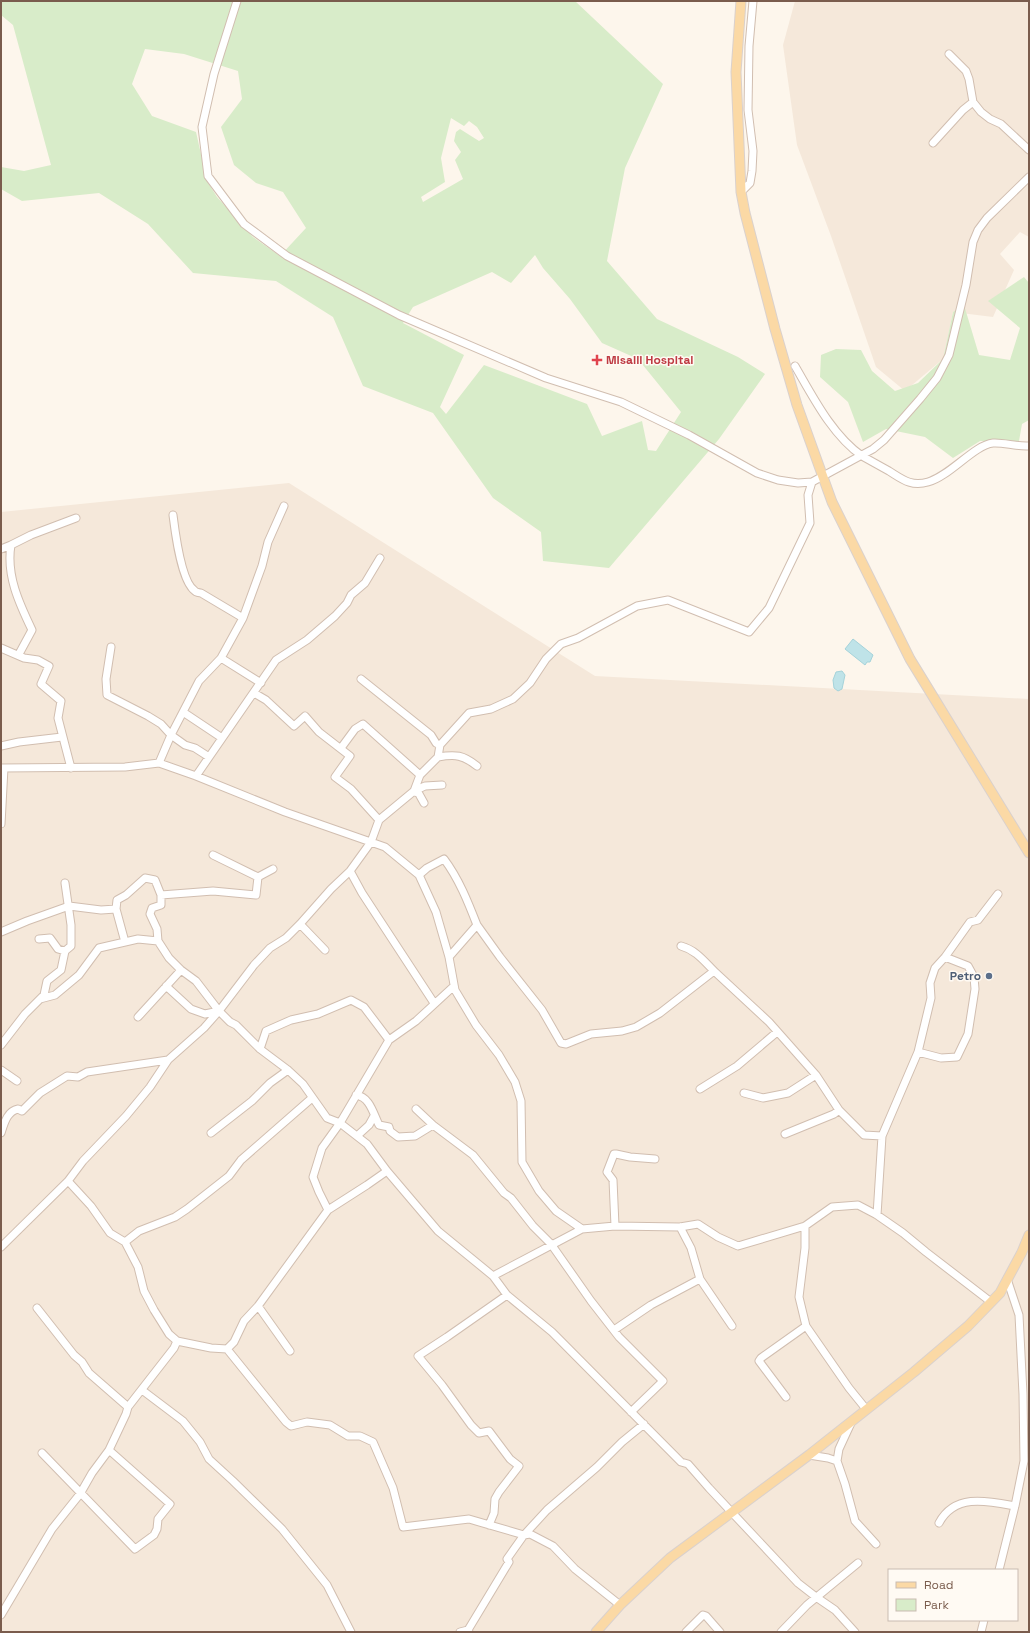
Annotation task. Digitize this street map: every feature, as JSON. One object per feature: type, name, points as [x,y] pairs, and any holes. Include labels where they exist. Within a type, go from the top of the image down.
[{"type":"main road","points":[[741,1],[736,72],[742,192],[745,213],[797,405],[824,476],[832,502],[910,659],[1029,853]]},
{"type":"main road","points":[[596,1632],[620,1605],[670,1558],[809,1455],[914,1372],[968,1326],[1000,1293],[1029,1235]]},
{"type":"street","points":[[237,1],[214,74],[202,127],[208,176],[244,224],[287,256],[399,316],[546,378],[621,402],[689,435],[758,473],[778,480],[798,483],[812,482],[874,449],[884,440],[936,378],[949,354],[966,285],[973,242],[978,230],[987,218],[1029,177]]},
{"type":"street","points":[[742,192],[750,183],[752,171],[753,151],[748,110],[749,46],[753,1]]},
{"type":"street","points":[[949,54],[966,71],[973,102],[981,112],[990,119],[1001,124],[1029,150]]},
{"type":"street","points":[[933,143],[963,110],[973,102]]},
{"type":"street","points":[[795,366],[815,403],[837,430],[862,455],[909,484],[928,483],[946,474],[978,449],[992,443],[1020,447],[1029,446]]},
{"type":"street","points":[[438,757],[440,745],[469,713],[491,709],[513,699],[530,683],[546,659],[561,644],[578,638],[637,606],[668,600],[750,632],[769,608],[810,523],[808,495],[812,482]]},
{"type":"street","points":[[158,763],[199,681],[221,658],[243,618],[262,566],[268,542],[284,506]]},
{"type":"street","points":[[173,515],[176,540],[189,584],[195,592],[201,593],[243,618]]},
{"type":"street","points":[[1,549],[31,535],[76,518]]},
{"type":"street","points":[[11,545],[9,559],[18,600],[32,630],[19,654]]},
{"type":"street","points":[[196,776],[276,660],[307,640],[340,611],[347,603],[351,595],[365,583],[380,558]]},
{"type":"street","points":[[111,647],[106,679],[107,694],[161,724],[171,736],[209,757]]},
{"type":"street","points":[[1,648],[19,654],[24,658],[38,660],[49,666],[41,684],[61,701],[58,718],[71,768]]},
{"type":"street","points":[[221,658],[261,682]]},
{"type":"street","points":[[360,679],[431,735],[436,743],[440,745]]},
{"type":"street","points":[[254,693],[266,700],[294,726],[304,716],[319,732],[350,756],[335,777],[351,789],[379,820]]},
{"type":"street","points":[[183,712],[222,738]]},
{"type":"street","points":[[340,748],[356,729],[363,724],[420,775]]},
{"type":"street","points":[[1,746],[19,742],[62,737]]},
{"type":"street","points":[[414,791],[420,775],[438,757],[448,755],[465,757],[477,766]]},
{"type":"street","points":[[1,824],[2,768],[125,767],[158,763],[196,776],[285,812],[385,847],[419,875],[436,912],[449,957],[455,990],[476,1025],[499,1056],[515,1082],[521,1101],[522,1162],[539,1191],[556,1211],[582,1229]]},
{"type":"street","points":[[1,1247],[68,1180],[83,1161],[126,1116],[145,1093],[168,1060],[204,1028],[254,965],[270,948],[286,938],[331,889],[350,871],[371,842],[379,820],[414,791],[425,786],[442,785]]},
{"type":"street","points":[[414,791],[419,794],[424,803]]},
{"type":"street","points":[[213,855],[258,877]]},
{"type":"street","points":[[419,875],[427,868],[444,859],[466,897],[477,925],[542,1010],[562,1043],[566,1044],[591,1034],[622,1031],[636,1027],[660,1013],[714,971]]},
{"type":"street","points":[[258,877],[273,869]]},
{"type":"street","points":[[350,871],[362,893],[434,1003]]},
{"type":"street","points":[[161,895],[213,891],[256,895],[258,877]]},
{"type":"street","points":[[125,942],[116,909],[117,900],[126,895],[145,878],[155,880],[161,895],[161,905],[152,908],[150,914],[157,929],[158,941],[169,958],[180,970],[196,981],[219,1011],[230,1022],[248,1035],[260,1049],[288,1070],[303,1084],[327,1118],[340,1123],[367,1144],[438,1231],[493,1276],[507,1295],[552,1332],[681,1462],[688,1464],[798,1583],[835,1610],[855,1632]]},
{"type":"street","points":[[1,1045],[25,1014],[44,995],[47,981],[61,970],[65,951],[71,946],[69,906],[65,884]]},
{"type":"street","points":[[877,1215],[882,1136],[918,1052],[931,998],[930,983],[935,968],[945,957],[970,922],[978,920],[998,894]]},
{"type":"street","points":[[1,932],[69,906],[101,910],[116,909]]},
{"type":"street","points":[[300,924],[325,950]]},
{"type":"street","points":[[449,957],[477,925]]},
{"type":"street","points":[[39,939],[50,938],[58,949],[65,951]]},
{"type":"street","points":[[40,999],[55,995],[72,982],[80,975],[99,948],[138,939],[158,941]]},
{"type":"street","points":[[681,946],[690,948],[697,953],[778,1032],[816,1075],[839,1110],[864,1135],[882,1136]]},
{"type":"street","points":[[918,1052],[941,1058],[957,1057],[968,1034],[975,989],[974,977],[968,966],[945,957]]},
{"type":"street","points":[[138,1017],[180,970]]},
{"type":"street","points":[[166,986],[191,1009],[205,1014],[219,1011]]},
{"type":"street","points":[[328,1210],[313,1177],[322,1148],[340,1123],[389,1040],[416,1021],[454,986]]},
{"type":"street","points":[[260,1049],[266,1032],[291,1020],[318,1014],[351,1000],[364,1007],[389,1040]]},
{"type":"street","points":[[700,1089],[737,1066],[778,1032]]},
{"type":"street","points":[[1,1133],[3,1124],[14,1110],[18,1109],[22,1111],[40,1093],[67,1076],[78,1077],[88,1072],[168,1060]]},
{"type":"street","points":[[1,1070],[17,1081]]},
{"type":"street","points":[[211,1133],[252,1101],[270,1083],[288,1070]]},
{"type":"street","points":[[744,1093],[763,1098],[788,1093],[816,1075]]},
{"type":"street","points":[[356,1095],[361,1096],[368,1101],[379,1125],[389,1127],[390,1131],[398,1137],[415,1136],[433,1126]]},
{"type":"street","points":[[125,1242],[139,1231],[175,1216],[187,1209],[229,1176],[241,1160],[312,1098]]},
{"type":"street","points":[[416,1109],[433,1126],[473,1155],[504,1193],[511,1198],[533,1226],[551,1244],[591,1301],[614,1330],[663,1381],[631,1412]]},
{"type":"street","points":[[785,1134],[834,1114],[839,1110]]},
{"type":"street","points":[[357,1136],[369,1125],[374,1116]]},
{"type":"street","points":[[615,1226],[613,1180],[607,1172],[614,1154],[630,1158],[655,1159]]},
{"type":"street","points":[[227,1349],[234,1342],[244,1321],[258,1306],[328,1210],[367,1186],[387,1170]]},
{"type":"street","points":[[68,1180],[91,1206],[110,1233],[125,1242],[138,1268],[144,1291],[169,1334],[177,1341],[211,1348],[227,1349],[286,1422],[291,1426],[306,1422],[330,1425],[348,1436],[360,1436],[373,1442],[393,1488],[403,1527],[469,1519],[524,1535],[530,1534],[553,1546],[575,1569],[620,1605]]},
{"type":"street","points":[[493,1276],[551,1244],[582,1229],[615,1226],[680,1227],[698,1224],[718,1237],[738,1246],[805,1226],[832,1207],[858,1205],[877,1215],[903,1233],[991,1302]]},
{"type":"street","points":[[805,1226],[805,1248],[799,1297],[806,1326],[849,1388],[866,1409]]},
{"type":"street","points":[[680,1227],[690,1248],[700,1279],[732,1326]]},
{"type":"street","points":[[614,1330],[651,1305],[700,1279]]},
{"type":"street","points":[[999,1569],[1015,1506],[1024,1461],[1023,1394],[1019,1315],[1007,1279]]},
{"type":"street","points":[[489,1525],[494,1513],[495,1499],[519,1466],[510,1459],[489,1431],[479,1433],[470,1425],[418,1356],[507,1295]]},
{"type":"street","points":[[258,1306],[290,1351]]},
{"type":"street","points":[[37,1308],[74,1355],[82,1362],[89,1373],[128,1407]]},
{"type":"street","points":[[786,1397],[760,1361],[806,1326]]},
{"type":"street","points":[[1,1615],[52,1530],[80,1494],[109,1450],[128,1407],[174,1348],[177,1341]]},
{"type":"street","points":[[142,1390],[183,1421],[200,1442],[209,1460],[238,1485],[282,1528],[327,1585],[351,1632]]},
{"type":"street","points":[[853,1420],[840,1449],[837,1462],[845,1484],[855,1521],[876,1544]]},
{"type":"street","points":[[460,1632],[469,1631],[509,1562],[508,1559],[524,1535],[547,1510],[644,1424]]},
{"type":"street","points":[[42,1453],[80,1494],[135,1549],[149,1538],[157,1529],[158,1519],[170,1504],[109,1450]]},
{"type":"street","points":[[809,1455],[828,1458],[837,1462]]},
{"type":"street","points":[[939,1522],[944,1513],[953,1506],[965,1502],[984,1501],[1015,1506]]},
{"type":"street","points":[[781,1632],[816,1597],[858,1563]]},
{"type":"street","points":[[686,1632],[703,1615],[706,1616],[720,1632]]},
{"type":"street","points":[[981,1632],[984,1621]]},
{"type":"shaded area","points":[[795,1],[1029,1],[1029,237],[1020,232],[1000,254],[1014,270],[993,317],[953,312],[943,359],[905,391],[876,367],[831,236],[797,145],[783,45]]},
{"type":"shaded area","points":[[289,483],[595,676],[1029,699],[1029,1632],[1,1632],[1,512]]},
{"type":"green space","points":[[1,1],[575,1],[663,84],[625,168],[607,261],[657,319],[738,357],[765,374],[719,439],[609,568],[543,561],[541,532],[493,498],[433,413],[363,386],[333,317],[276,281],[193,273],[148,224],[99,193],[22,201],[1,189],[1,167],[24,171],[51,165],[13,25],[1,15]],"holes":[[[145,49],[184,54],[238,71],[242,99],[221,127],[234,165],[256,183],[283,192],[306,228],[280,256],[253,237],[217,197],[207,181],[196,132],[152,116],[132,84]],[[451,118],[464,126],[469,121],[477,127],[484,138],[479,141],[460,129],[456,132],[454,141],[461,152],[455,160],[463,179],[423,202],[421,197],[445,182],[441,158]],[[535,255],[543,268],[570,299],[602,343],[638,359],[681,412],[656,451],[648,450],[642,421],[602,436],[587,404],[484,365],[446,414],[440,407],[464,355],[403,323],[413,307],[492,272],[511,283]]]},
{"type":"green space","points":[[1024,277],[1029,283],[1029,420],[1022,424],[1019,441],[980,441],[953,458],[925,437],[886,429],[863,442],[848,402],[820,377],[821,355],[836,349],[861,350],[872,371],[895,391],[918,383],[943,359],[953,312],[964,305],[979,355],[1010,360],[1020,328],[988,301]]},
{"type":"water","points":[[853,639],[873,655],[870,662],[867,662],[865,665],[845,649]]},
{"type":"water","points":[[842,671],[845,675],[842,689],[838,691],[834,688],[833,680],[836,672]]},
{"type":"place","name":"Misaili Hospital","points":[[597,360]]},
{"type":"place","name":"Petro","points":[[989,976]]}]
